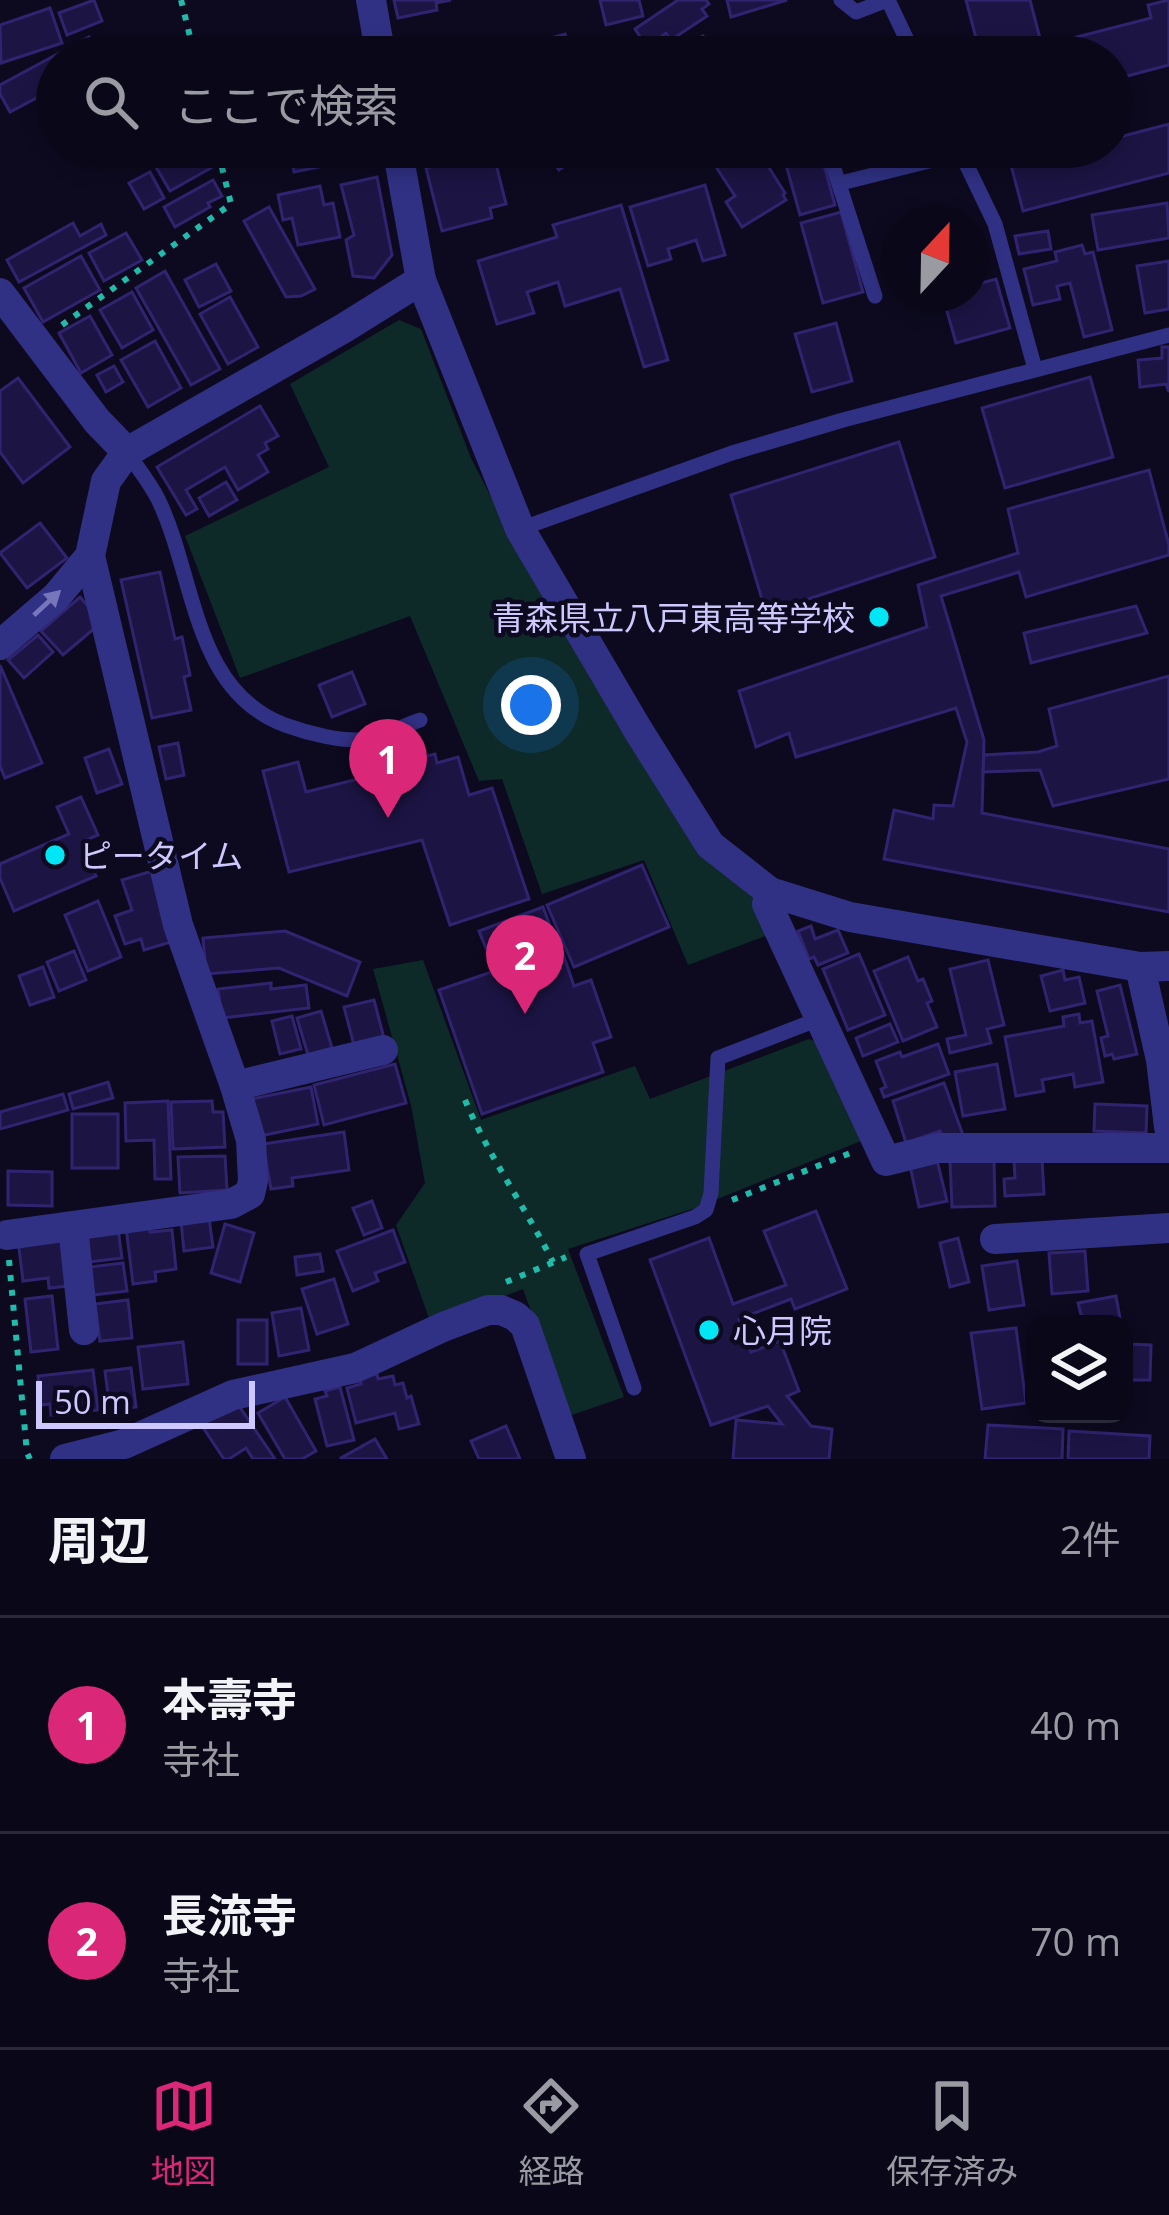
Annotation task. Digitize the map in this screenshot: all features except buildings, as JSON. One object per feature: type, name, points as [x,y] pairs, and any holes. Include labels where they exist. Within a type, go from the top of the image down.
[{"type":"street","points":[[371,0],[377,36]]},
{"type":"street","points":[[401,168],[421,280],[520,529],[710,845],[770,892],[850,917],[1155,967],[1169,1127]]},
{"type":"street","points":[[7,1235],[231,1204],[250,1194],[253,1181],[251,1140],[178,926],[90,556],[106,481],[127,452],[421,280]]},
{"type":"street","points":[[0,293],[97,421],[127,452]]},
{"type":"street","points":[[0,645],[56,597],[90,556]]},
{"type":"street","points":[[770,892],[767,904],[886,1161],[938,1148],[1169,1148]]},
{"type":"street","points":[[235,1086],[383,1050]]},
{"type":"street","points":[[73,1227],[84,1330]]},
{"type":"street","points":[[995,1239],[1169,1228]]},
{"type":"street","points":[[65,1459],[124,1444],[233,1395],[355,1368],[488,1310],[501,1310],[525,1325],[571,1459]]},
{"type":"lane","points":[[841,0],[856,12],[887,0],[905,36]]},
{"type":"lane","points":[[835,168],[875,296]]},
{"type":"lane","points":[[841,183],[895,168]]},
{"type":"lane","points":[[969,168],[995,224],[1035,369]]},
{"type":"lane","points":[[520,529],[732,453],[1169,335]]},
{"type":"lane","points":[[127,452],[157,497],[205,640],[233,691],[264,717],[308,734],[365,740],[419,720]]},
{"type":"lane","points":[[634,1388],[587,1254],[706,1210],[711,1193],[718,1058],[819,1019]]},
{"type":"path","points":[[181,0],[190,36]]},
{"type":"path","points":[[38,342],[231,203],[222,168]]},
{"type":"path","points":[[465,1100],[479,1135],[530,1215],[553,1262]]},
{"type":"path","points":[[706,1210],[876,1143]]},
{"type":"path","points":[[7,1235],[30,1459]]},
{"type":"green space","points":[[399,320],[421,329],[471,458],[512,538],[754,899],[768,935],[688,965],[644,860],[542,894],[502,779],[479,781],[410,616],[240,678],[185,536],[329,467],[290,384]]},
{"type":"green space","points":[[423,960],[481,1120],[635,1066],[650,1099],[809,1039],[824,1045],[866,1139],[695,1208],[568,1249],[624,1397],[569,1416],[523,1289],[431,1324],[396,1225],[425,1183],[411,1105],[373,969]]},
{"type":"place","name":"青森県立八戸東高等学校","points":[[879,617]]},
{"type":"place","name":"本壽寺","points":[[388,818]]},
{"type":"place","name":"ピータイム","points":[[55,855]]},
{"type":"place","name":"長流寺","points":[[525,1014]]},
{"type":"place","name":"心月院","points":[[709,1330]]}]
